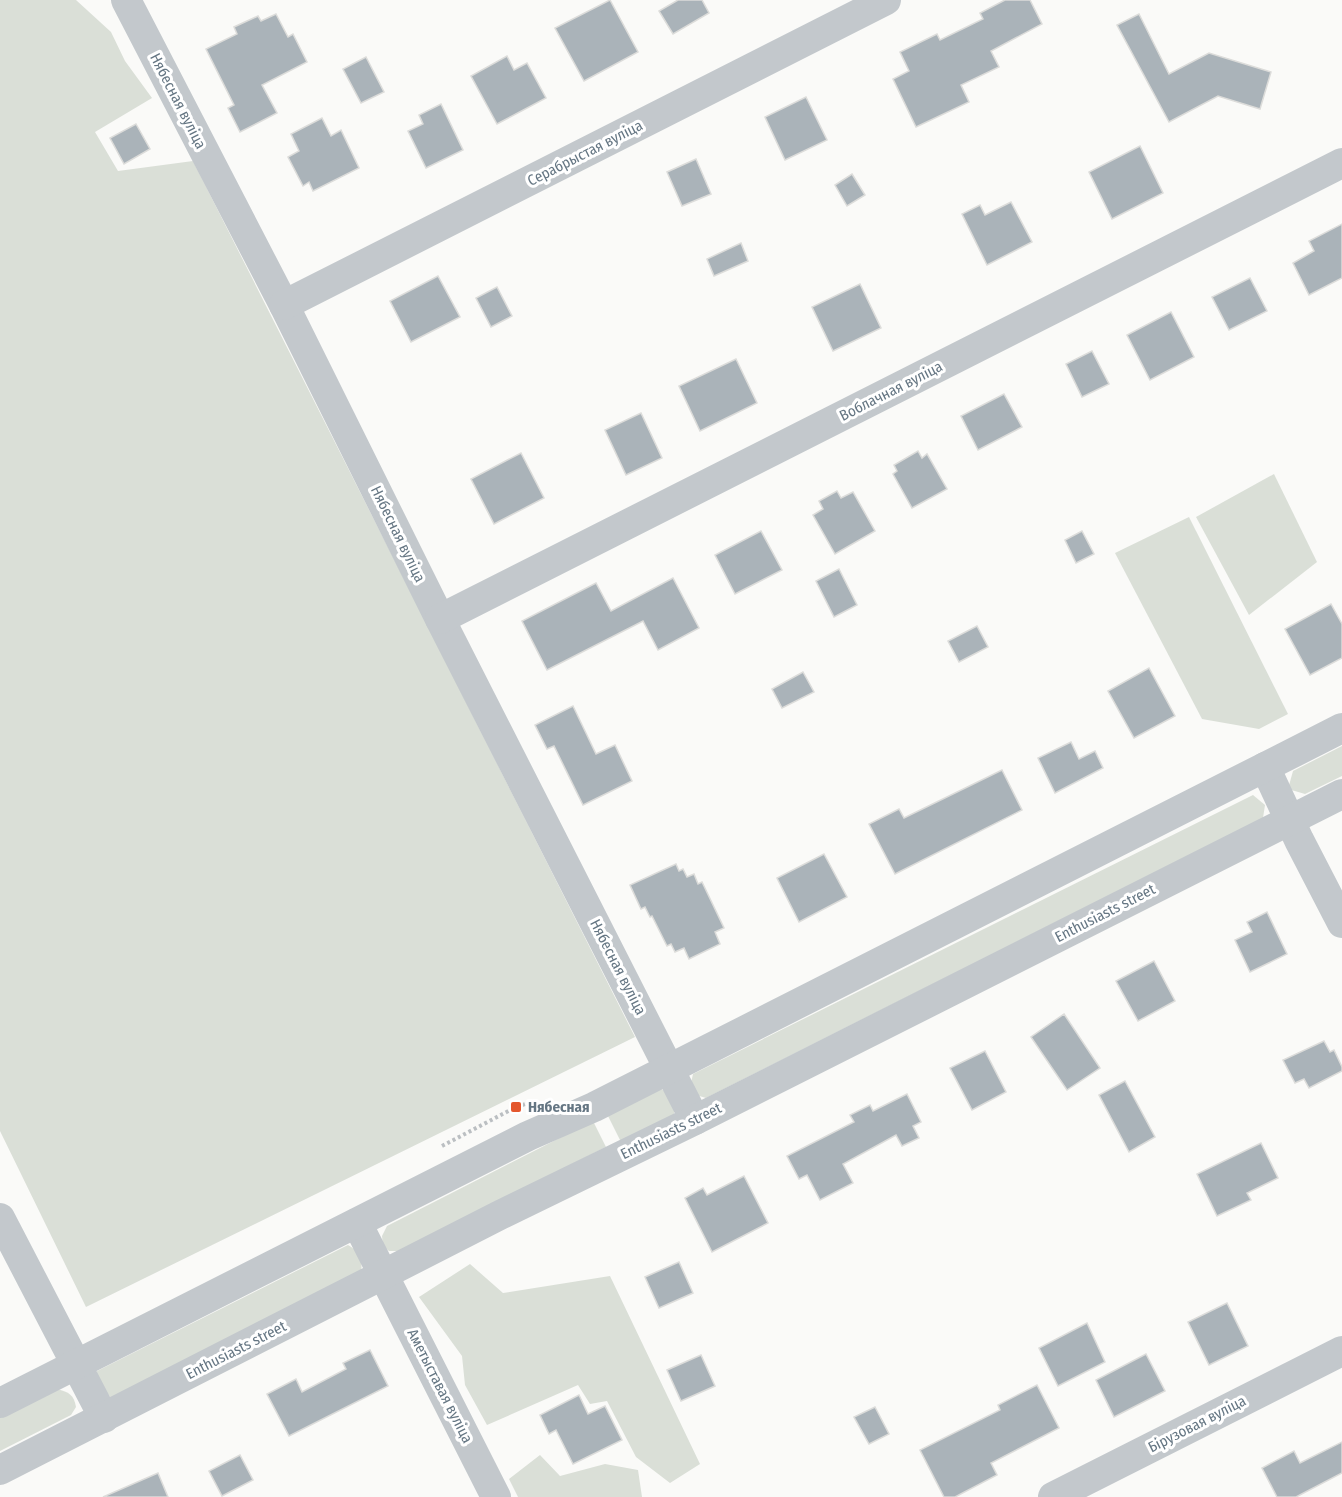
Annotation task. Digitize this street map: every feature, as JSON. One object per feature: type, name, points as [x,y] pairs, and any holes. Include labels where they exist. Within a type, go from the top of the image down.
[{"type":"street","name":"Нябесная вуліца","points":[[126,0],[284,305],[440,619],[695,1120]]},
{"type":"street","name":"Серабрыстая вуліца","points":[[284,305],[886,0]]},
{"type":"street","name":"Воблачная вуліца","points":[[440,619],[1342,163]]},
{"type":"street","points":[[0,1403],[528,1136],[594,1107],[1342,728]]},
{"type":"street","points":[[1265,767],[1342,923]]},
{"type":"street","name":"Enthusiasts street","points":[[0,1470],[384,1274],[1342,794]]},
{"type":"street","points":[[0,1218],[104,1418]]},
{"type":"street","name":"Аметыставая вуліца","points":[[357,1223],[496,1497]]},
{"type":"street","name":"Бірузовая вуліца","points":[[1053,1497],[1342,1352]]},
{"type":"shaded area","points":[[0,0],[76,0],[111,32],[125,61],[152,98],[95,132],[118,171],[193,161],[635,1037],[86,1307],[0,1131]]},
{"type":"shaded area","points":[[1274,474],[1317,562],[1249,615],[1196,517]]},
{"type":"shaded area","points":[[1189,517],[1288,714],[1259,729],[1202,719],[1115,553]]},
{"type":"shaded area","points":[[1342,746],[1342,776],[1305,794],[1288,789],[1293,771]]},
{"type":"shaded area","points":[[1253,795],[1265,805],[1263,818],[706,1098],[696,1095],[691,1083],[693,1074]]},
{"type":"shaded area","points":[[660,1088],[671,1099],[674,1115],[621,1142],[607,1114]]},
{"type":"shaded area","points":[[593,1121],[606,1147],[400,1251],[389,1251],[383,1246],[382,1236],[387,1226]]},
{"type":"shaded area","points":[[348,1245],[359,1257],[361,1272],[111,1398],[96,1379],[97,1371]]},
{"type":"shaded area","points":[[470,1264],[503,1293],[610,1276],[700,1464],[670,1483],[636,1457],[607,1401],[590,1404],[578,1385],[487,1425],[465,1385],[462,1356],[419,1297]]},
{"type":"shaded area","points":[[57,1389],[68,1393],[74,1400],[76,1407],[71,1415],[0,1451],[0,1418]]},
{"type":"shaded area","points":[[540,1455],[560,1476],[605,1464],[638,1470],[642,1497],[518,1497],[509,1479]]},
{"type":"building","points":[[610,0],[638,52],[584,81],[555,28]]},
{"type":"building","points":[[678,0],[702,0],[709,13],[673,34],[659,11]]},
{"type":"building","points":[[1005,0],[1030,0],[1042,24],[991,51],[999,67],[961,85],[969,102],[916,127],[893,79],[909,71],[900,52],[937,34],[940,40],[983,19],[980,13]]},
{"type":"building","points":[[276,14],[288,37],[293,34],[307,62],[262,85],[277,113],[240,132],[228,108],[234,105],[206,49],[237,34],[234,27],[258,16],[261,21]]},
{"type":"building","points":[[1139,14],[1169,74],[1209,53],[1271,72],[1260,109],[1218,96],[1169,122],[1117,25]]},
{"type":"building","points":[[507,56],[514,70],[527,63],[546,98],[497,124],[471,76]]},
{"type":"building","points":[[366,57],[384,92],[361,103],[343,69]]},
{"type":"building","points":[[806,97],[827,140],[785,160],[765,117]]},
{"type":"building","points":[[441,104],[463,150],[426,168],[408,131],[423,124],[419,115]]},
{"type":"building","points":[[322,118],[331,136],[341,130],[359,168],[313,191],[309,182],[303,186],[288,157],[299,151],[291,134]]},
{"type":"building","points":[[136,124],[150,149],[124,164],[110,138]]},
{"type":"building","points":[[1140,146],[1163,193],[1112,219],[1089,172]]},
{"type":"building","points":[[696,159],[711,194],[682,206],[667,172]]},
{"type":"building","points":[[852,174],[865,195],[847,206],[835,185]]},
{"type":"building","points":[[1011,202],[1032,242],[987,265],[962,214],[980,205],[985,215]]},
{"type":"building","points":[[1342,224],[1342,278],[1309,295],[1293,263],[1314,251],[1309,241]]},
{"type":"building","points":[[741,243],[748,261],[714,276],[707,259]]},
{"type":"building","points":[[438,276],[460,317],[411,342],[390,301]]},
{"type":"building","points":[[1250,278],[1267,311],[1229,330],[1212,297]]},
{"type":"building","points":[[860,284],[881,328],[833,351],[812,307]]},
{"type":"building","points":[[497,287],[512,316],[491,327],[476,298]]},
{"type":"building","points":[[1171,312],[1194,357],[1150,380],[1127,335]]},
{"type":"building","points":[[1092,351],[1109,384],[1082,397],[1066,364]]},
{"type":"building","points":[[736,359],[757,403],[700,431],[679,386]]},
{"type":"building","points":[[1004,394],[1022,427],[978,450],[961,416]]},
{"type":"building","points":[[641,413],[662,458],[626,475],[605,430]]},
{"type":"building","points":[[918,451],[922,458],[927,454],[947,489],[912,508],[893,474],[897,471],[894,465]]},
{"type":"building","points":[[521,453],[544,498],[494,524],[471,479]]},
{"type":"building","points":[[837,491],[841,498],[853,492],[875,531],[835,554],[813,515],[823,509],[819,501]]},
{"type":"building","points":[[761,531],[782,570],[735,594],[715,555]]},
{"type":"building","points":[[1082,531],[1094,554],[1076,563],[1065,540]]},
{"type":"building","points":[[839,569],[857,605],[834,617],[816,581]]},
{"type":"building","points":[[673,578],[699,628],[658,650],[643,621],[547,670],[522,621],[596,583],[611,611]]},
{"type":"building","points":[[1331,604],[1342,624],[1342,658],[1310,675],[1285,629]]},
{"type":"building","points":[[977,626],[988,647],[959,662],[948,641]]},
{"type":"building","points":[[1149,668],[1175,716],[1134,738],[1108,691]]},
{"type":"building","points":[[803,672],[814,692],[782,708],[772,689]]},
{"type":"building","points":[[573,706],[596,754],[615,745],[632,781],[583,805],[554,746],[547,749],[535,725]]},
{"type":"building","points":[[1071,742],[1079,759],[1095,751],[1103,768],[1055,793],[1038,758]]},
{"type":"building","points":[[1002,770],[1022,810],[895,874],[869,824],[899,809],[904,818]]},
{"type":"building","points":[[824,854],[847,897],[799,922],[777,878]]},
{"type":"building","points":[[676,864],[679,871],[683,869],[687,877],[694,874],[698,884],[702,882],[724,928],[715,932],[720,944],[689,959],[684,948],[675,952],[671,944],[667,946],[652,916],[650,917],[645,907],[641,909],[630,885]]},
{"type":"building","points":[[1267,912],[1287,954],[1250,972],[1235,940],[1252,932],[1247,922]]},
{"type":"building","points":[[1154,961],[1175,1001],[1138,1021],[1116,981]]},
{"type":"building","points":[[1064,1014],[1100,1068],[1067,1090],[1031,1037]]},
{"type":"building","points":[[1324,1041],[1330,1052],[1334,1050],[1342,1071],[1309,1088],[1304,1079],[1295,1083],[1283,1060]]},
{"type":"building","points":[[985,1051],[1006,1092],[972,1110],[950,1068]]},
{"type":"building","points":[[1125,1081],[1155,1137],[1129,1152],[1099,1095]]},
{"type":"building","points":[[907,1094],[921,1122],[913,1126],[919,1138],[902,1146],[896,1135],[843,1164],[853,1183],[820,1200],[807,1175],[799,1179],[787,1156],[854,1122],[850,1115],[870,1105],[873,1111]]},
{"type":"building","points":[[1261,1143],[1278,1178],[1247,1193],[1251,1200],[1217,1216],[1197,1174]]},
{"type":"building","points":[[744,1176],[768,1223],[712,1252],[685,1198],[703,1188],[707,1195]]},
{"type":"building","points":[[679,1262],[693,1293],[659,1308],[645,1277]]},
{"type":"building","points":[[1227,1303],[1248,1346],[1209,1365],[1188,1322]]},
{"type":"building","points":[[1087,1323],[1105,1362],[1058,1386],[1039,1348]]},
{"type":"building","points":[[370,1350],[388,1386],[289,1436],[267,1394],[296,1379],[302,1392],[346,1369],[343,1363]]},
{"type":"building","points":[[1146,1354],[1165,1391],[1114,1417],[1096,1380]]},
{"type":"building","points":[[701,1355],[715,1386],[681,1401],[667,1370]]},
{"type":"building","points":[[1037,1385],[1059,1428],[991,1463],[997,1475],[955,1497],[944,1497],[920,1450],[1000,1410],[998,1405]]},
{"type":"building","points":[[579,1395],[588,1414],[605,1406],[622,1440],[573,1464],[556,1430],[549,1434],[540,1415]]},
{"type":"building","points":[[875,1407],[889,1434],[869,1444],[854,1417]]},
{"type":"building","points":[[1342,1442],[1342,1473],[1296,1497],[1277,1497],[1262,1468],[1294,1451],[1300,1463]]},
{"type":"building","points":[[240,1455],[253,1480],[222,1496],[209,1471]]},
{"type":"building","points":[[158,1473],[168,1497],[103,1497]]},
{"type":"place","name":"Нябесная","points":[[516,1107]]}]
